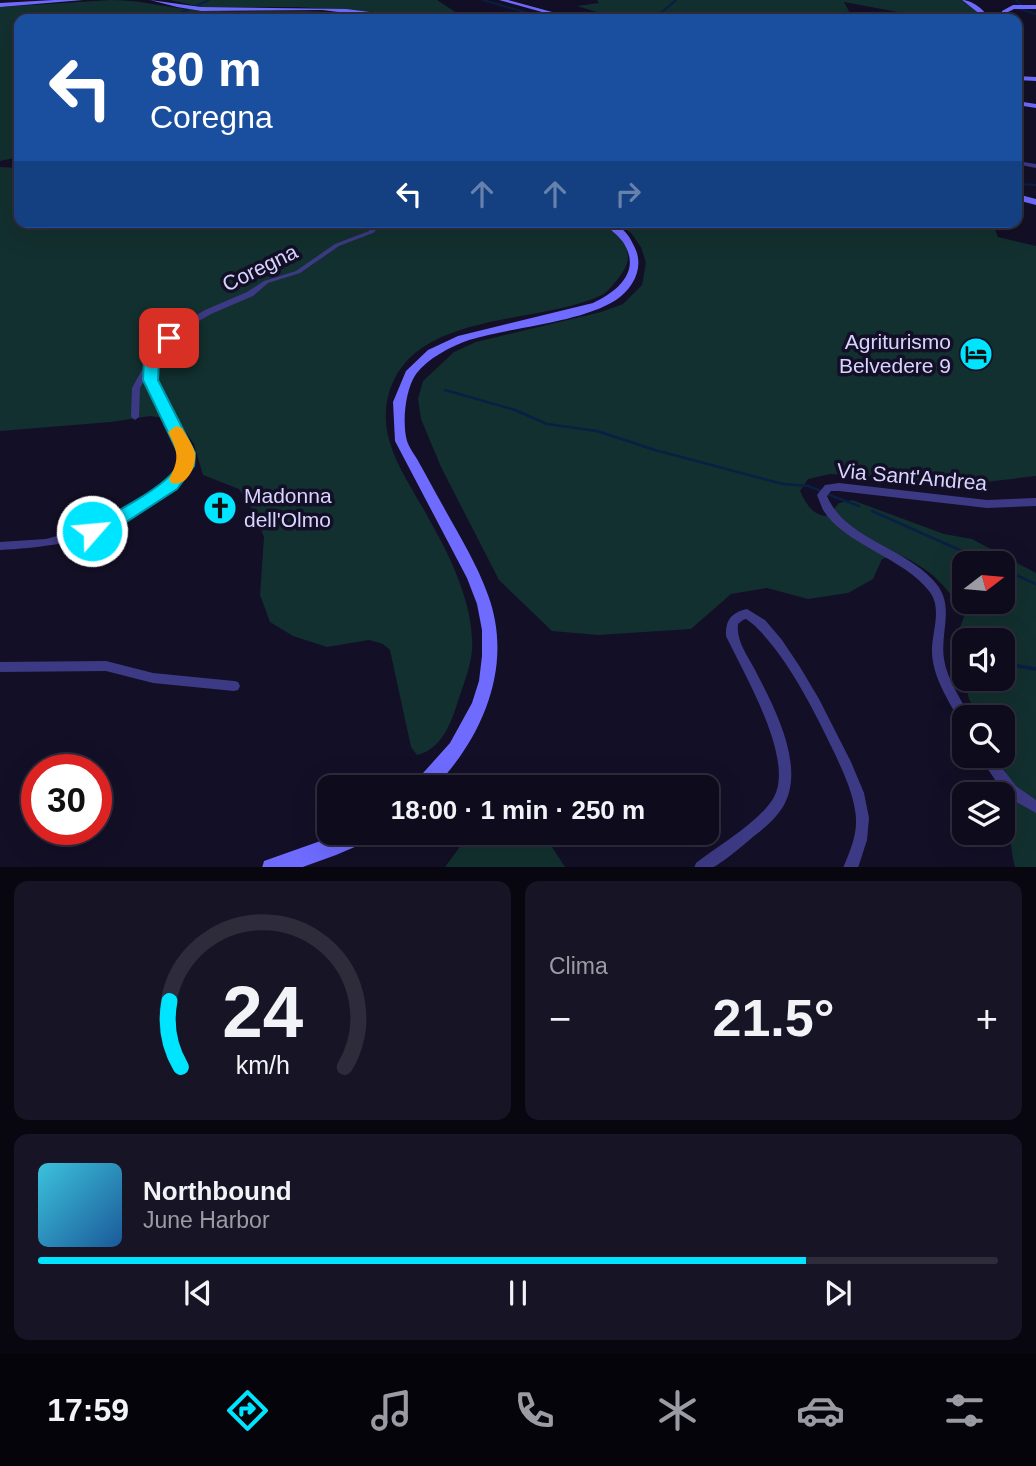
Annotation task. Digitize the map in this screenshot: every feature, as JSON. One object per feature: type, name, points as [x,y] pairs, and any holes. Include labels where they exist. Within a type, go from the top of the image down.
[{"type":"main road","points":[[0,5],[80,0]]},
{"type":"main road","points":[[153,0],[198,9],[315,9],[370,14]]},
{"type":"main road","points":[[502,0],[556,14]]},
{"type":"main road","points":[[965,0],[984,14]]},
{"type":"main road","points":[[1005,14],[1009,8],[1036,7]]},
{"type":"main road","points":[[433,775],[464,740],[484,693],[490,647],[484,604],[474,577],[401,441],[397,421],[399,391],[422,361],[460,338],[581,310],[616,295],[631,279],[635,255],[628,240],[614,228]]},
{"type":"main road","points":[[271,867],[338,845]]},
{"type":"street","points":[[1023,164],[1036,166]]},
{"type":"street","name":"Coregna","points":[[135,417],[136,388],[159,347],[179,329],[208,312],[250,294],[263,283],[286,277],[309,266],[337,245],[375,228]]},
{"type":"street","points":[[0,546],[68,539],[107,525],[179,477],[186,466],[187,453],[155,392],[151,380],[151,360]]},
{"type":"street","name":"Via Sant'Andrea","points":[[958,705],[939,662],[943,615],[939,596],[912,567],[833,515],[826,507],[822,495],[828,488],[839,487],[987,503],[1036,502]]},
{"type":"street","points":[[701,867],[766,817],[780,800],[786,784],[785,755],[777,732],[732,636],[732,622],[736,617],[747,614],[762,622],[804,684],[856,786],[862,810],[861,832],[856,859],[850,867]]},
{"type":"street","points":[[0,667],[106,666],[153,678],[234,686]]},
{"type":"street","points":[[993,768],[1003,783],[1036,807]]},
{"type":"green space","points":[[111,0],[207,11],[318,11],[351,14],[14,14],[14,158],[0,161],[0,7]]},
{"type":"green space","points":[[170,0],[437,0],[458,14],[382,14],[297,7],[201,7]]},
{"type":"green space","points":[[597,0],[961,0],[980,14],[908,14],[844,2],[850,14],[603,14],[577,6],[599,3]]},
{"type":"green space","points":[[0,167],[14,168],[14,228],[608,228],[621,239],[628,252],[628,259],[620,276],[602,295],[575,305],[479,325],[449,334],[422,348],[401,369],[388,397],[387,430],[391,445],[404,476],[451,561],[467,607],[472,647],[468,671],[448,728],[432,748],[417,755],[411,747],[390,650],[383,644],[369,640],[327,647],[293,636],[270,622],[260,595],[264,537],[254,512],[239,489],[203,475],[194,444],[178,420],[150,416],[0,431]]},
{"type":"green space","points":[[624,228],[994,228],[998,237],[1036,246],[1036,476],[943,487],[899,478],[830,474],[808,479],[800,491],[808,505],[818,514],[828,516],[839,503],[852,500],[944,534],[972,539],[995,551],[952,551],[952,597],[920,566],[898,554],[882,559],[873,579],[848,593],[808,599],[767,588],[731,594],[691,629],[598,635],[552,631],[499,580],[441,467],[421,419],[418,399],[423,381],[454,352],[476,342],[601,312],[623,304],[642,285],[646,263],[641,247]]},
{"type":"green space","points":[[1015,562],[1036,573],[1036,867],[1015,867],[1012,853],[1011,845],[1015,845],[1015,782],[1008,782],[1004,768],[1015,768],[1015,705],[972,705],[967,691],[1015,691],[1015,628],[960,628],[965,614],[1015,614]]},
{"type":"green space","points":[[461,845],[551,845],[565,867],[445,867]]},
{"type":"waterway","points":[[178,14],[209,0]]},
{"type":"waterway","points":[[483,0],[531,14]]},
{"type":"waterway","points":[[660,14],[676,0]]},
{"type":"waterway","points":[[1016,0],[1022,6]]},
{"type":"waterway","points":[[1016,8],[1036,14]]},
{"type":"waterway","points":[[1022,184],[1036,185]]},
{"type":"waterway","points":[[445,390],[515,410],[547,424],[597,431],[655,450],[783,484],[808,486],[821,491]]},
{"type":"waterway","points":[[827,494],[859,506]]},
{"type":"waterway","points":[[872,511],[962,551]]},
{"type":"waterway","points":[[1015,574],[1036,584]]},
{"type":"waterway","points":[[1017,666],[1036,669]]},
{"type":"slow traffic","points":[[176,432],[187,453],[186,466],[177,479]]},
{"type":"place","name":"Agriturismo Belvedere 9","points":[[976,354]]},
{"type":"place","name":"Madonna dell'Olmo","points":[[220,508]]},
{"type":"route","points":[[92,531],[107,525],[171,485],[186,466],[187,453],[151,380],[151,360],[169,338]]}]
